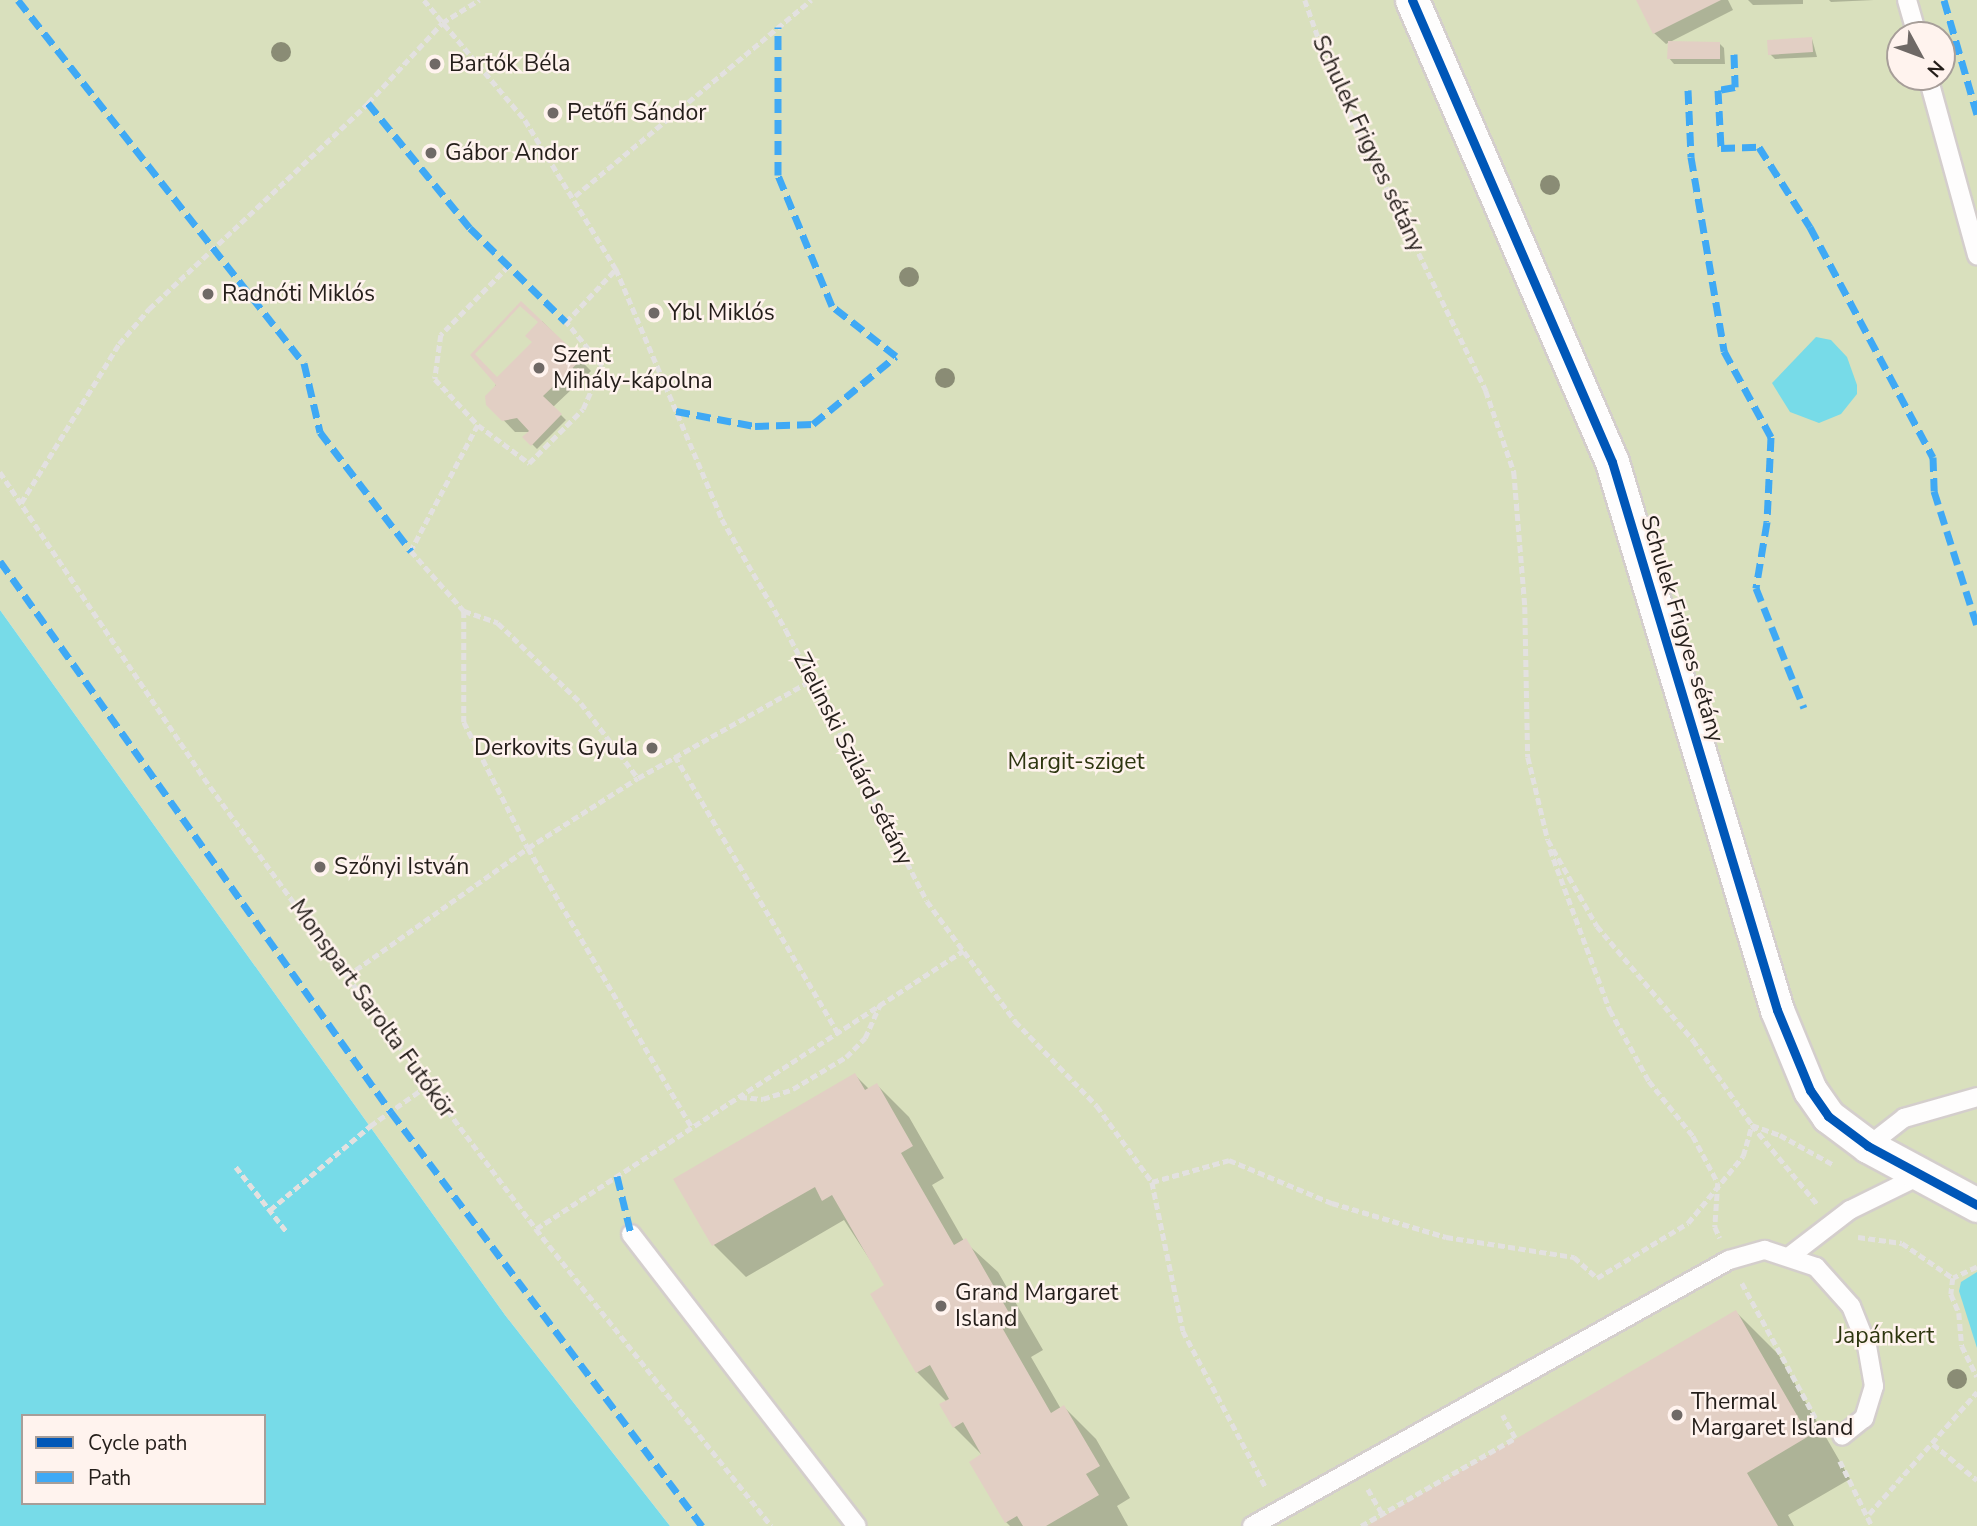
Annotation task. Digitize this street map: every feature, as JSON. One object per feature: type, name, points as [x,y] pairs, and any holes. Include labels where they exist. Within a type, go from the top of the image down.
[{"type":"street","name":"Schulek Frigyes sétány","points":[[1412,0],[1612,462],[1786,1035],[1810,1090],[1828,1116],[1868,1146],[1977,1205]]},
{"type":"lane","points":[[1907,0],[1913,21]]},
{"type":"lane","points":[[1932,91],[1977,255]]},
{"type":"lane","points":[[1868,1146],[1904,1118],[1977,1097]]},
{"type":"lane","points":[[1790,1256],[1832,1222],[1921,1175]]},
{"type":"lane","points":[[631,1234],[857,1526]]},
{"type":"lane","points":[[1252,1526],[1729,1260],[1765,1250],[1816,1266],[1852,1306],[1867,1346],[1874,1386],[1864,1418],[1842,1436]]},
{"type":"path","points":[[21,503],[119,345],[149,309],[369,103],[442,23],[479,0]]},
{"type":"path","points":[[575,196],[811,0]]},
{"type":"path","points":[[509,265],[441,335],[435,379],[478,425],[529,463],[583,409],[601,366],[566,322],[616,269]]},
{"type":"path","points":[[478,425],[411,551],[464,611],[498,623],[581,703],[638,778]]},
{"type":"path","points":[[464,611],[464,722],[528,848],[692,1127]]},
{"type":"path","points":[[347,976],[528,848],[675,756],[812,680]]},
{"type":"path","points":[[675,756],[838,1033]]},
{"type":"path","points":[[1548,840],[1566,901],[1610,1010],[1649,1081],[1693,1136],[1718,1183],[1715,1227],[1729,1260],[1822,1429]]},
{"type":"path","points":[[536,1229],[963,951]]},
{"type":"path","points":[[739,1097],[763,1099],[793,1089],[846,1057],[865,1038],[880,1005]]},
{"type":"path","points":[[270,1210],[370,1126],[428,1085]]},
{"type":"path","points":[[1152,1182],[1229,1160],[1332,1203],[1446,1237],[1574,1257],[1597,1278],[1688,1223],[1718,1183],[1743,1156],[1752,1125],[1780,1135],[1837,1167]]},
{"type":"path","points":[[236,1167],[287,1231]]},
{"type":"path","points":[[1832,1222],[1847,1236],[1902,1243],[1953,1278]]},
{"type":"path","points":[[1953,1278],[1977,1267]]},
{"type":"path","points":[[1953,1278],[1951,1294],[1959,1313],[1962,1346],[1977,1377]]},
{"type":"path","points":[[1869,1514],[1977,1392]]},
{"type":"path","points":[[1361,1526],[1515,1438],[1490,1393]]},
{"type":"path","points":[[1933,1444],[1977,1480]]},
{"type":"path","points":[[1835,1454],[1869,1514],[1872,1526]]},
{"type":"green space","name":"Margit-sziget","points":[[0,0],[1977,0],[1977,1526],[670,1526],[505,1315],[0,610]]},
{"type":"water","points":[[1816,337],[1831,340],[1847,357],[1857,385],[1857,394],[1841,414],[1819,423],[1790,412],[1772,383]]},
{"type":"water","points":[[0,610],[505,1315],[670,1526],[0,1526]]},
{"type":"water","points":[[1977,1272],[1977,1348],[1959,1291],[1961,1282]]},
{"type":"building","points":[[1636,0],[1721,0],[1653,34]]},
{"type":"building","points":[[1812,37],[1813,52],[1768,55],[1767,40]]},
{"type":"building","points":[[1668,41],[1720,42],[1720,59],[1667,59]]},
{"type":"building","name":"Szent Mihály-kápolna","points":[[521,301],[582,359],[543,396],[562,414],[531,446],[522,437],[529,431],[517,418],[502,421],[486,405],[485,396],[496,385],[470,355]],"holes":[[[520,306],[538,322],[525,336],[532,342],[497,377],[475,354]]]},
{"type":"building","name":"Grand Margaret Island","points":[[855,1073],[865,1090],[877,1083],[913,1146],[901,1153],[954,1245],[966,1238],[1012,1318],[1000,1324],[1051,1413],[1064,1405],[1100,1466],[1086,1474],[1099,1495],[1046,1526],[1023,1526],[1017,1516],[1005,1523],[969,1462],[981,1454],[963,1422],[953,1428],[939,1404],[949,1399],[930,1365],[916,1373],[870,1294],[884,1285],[832,1195],[822,1201],[815,1187],[712,1246],[673,1179]]},
{"type":"building","name":"Thermal Margaret Island","points":[[1736,1310],[1809,1436],[1747,1473],[1778,1526],[1367,1526]]},
{"type":"marked path","points":[[18,0],[304,363],[320,432],[411,551]]},
{"type":"marked path","points":[[1944,0],[1977,114]]},
{"type":"marked path","points":[[676,411],[755,426],[813,424],[896,356],[832,306],[778,175],[778,27]]},
{"type":"marked path","points":[[1734,54],[1735,87],[1718,90],[1721,148],[1759,147],[1810,227],[1933,457],[1934,491],[1977,626]]},
{"type":"marked path","points":[[1688,90],[1691,157],[1724,351],[1771,437],[1767,522],[1756,588],[1804,708]]},
{"type":"marked path","points":[[368,103],[470,228],[566,322]]},
{"type":"marked path","points":[[0,561],[391,1112],[702,1526]]},
{"type":"marked path","points":[[617,1176],[631,1234]]},
{"type":"cycle path","points":[[1412,0],[1612,462],[1777,1010],[1810,1090],[1828,1116],[1868,1146],[1977,1205]]},
{"type":"place","name":"Bartók Béla","points":[[435,64]]},
{"type":"place","name":"Petőfi Sándor","points":[[553,113]]},
{"type":"place","name":"Gábor Andor","points":[[431,153]]},
{"type":"place","name":"Radnóti Miklós","points":[[208,294]]},
{"type":"place","name":"Ybl Miklós","points":[[654,313]]},
{"type":"place","name":"Szent Mihály-kápolna","points":[[539,368]]},
{"type":"place","name":"Derkovits Gyula","points":[[652,748]]},
{"type":"place","name":"Szőnyi István","points":[[320,867]]},
{"type":"place","name":"Grand Margaret Island","points":[[941,1306]]},
{"type":"place","name":"Thermal Margaret Island","points":[[1677,1415]]},
{"type":"park label","name":"Japánkert","points":[[1885,1336]]}]
